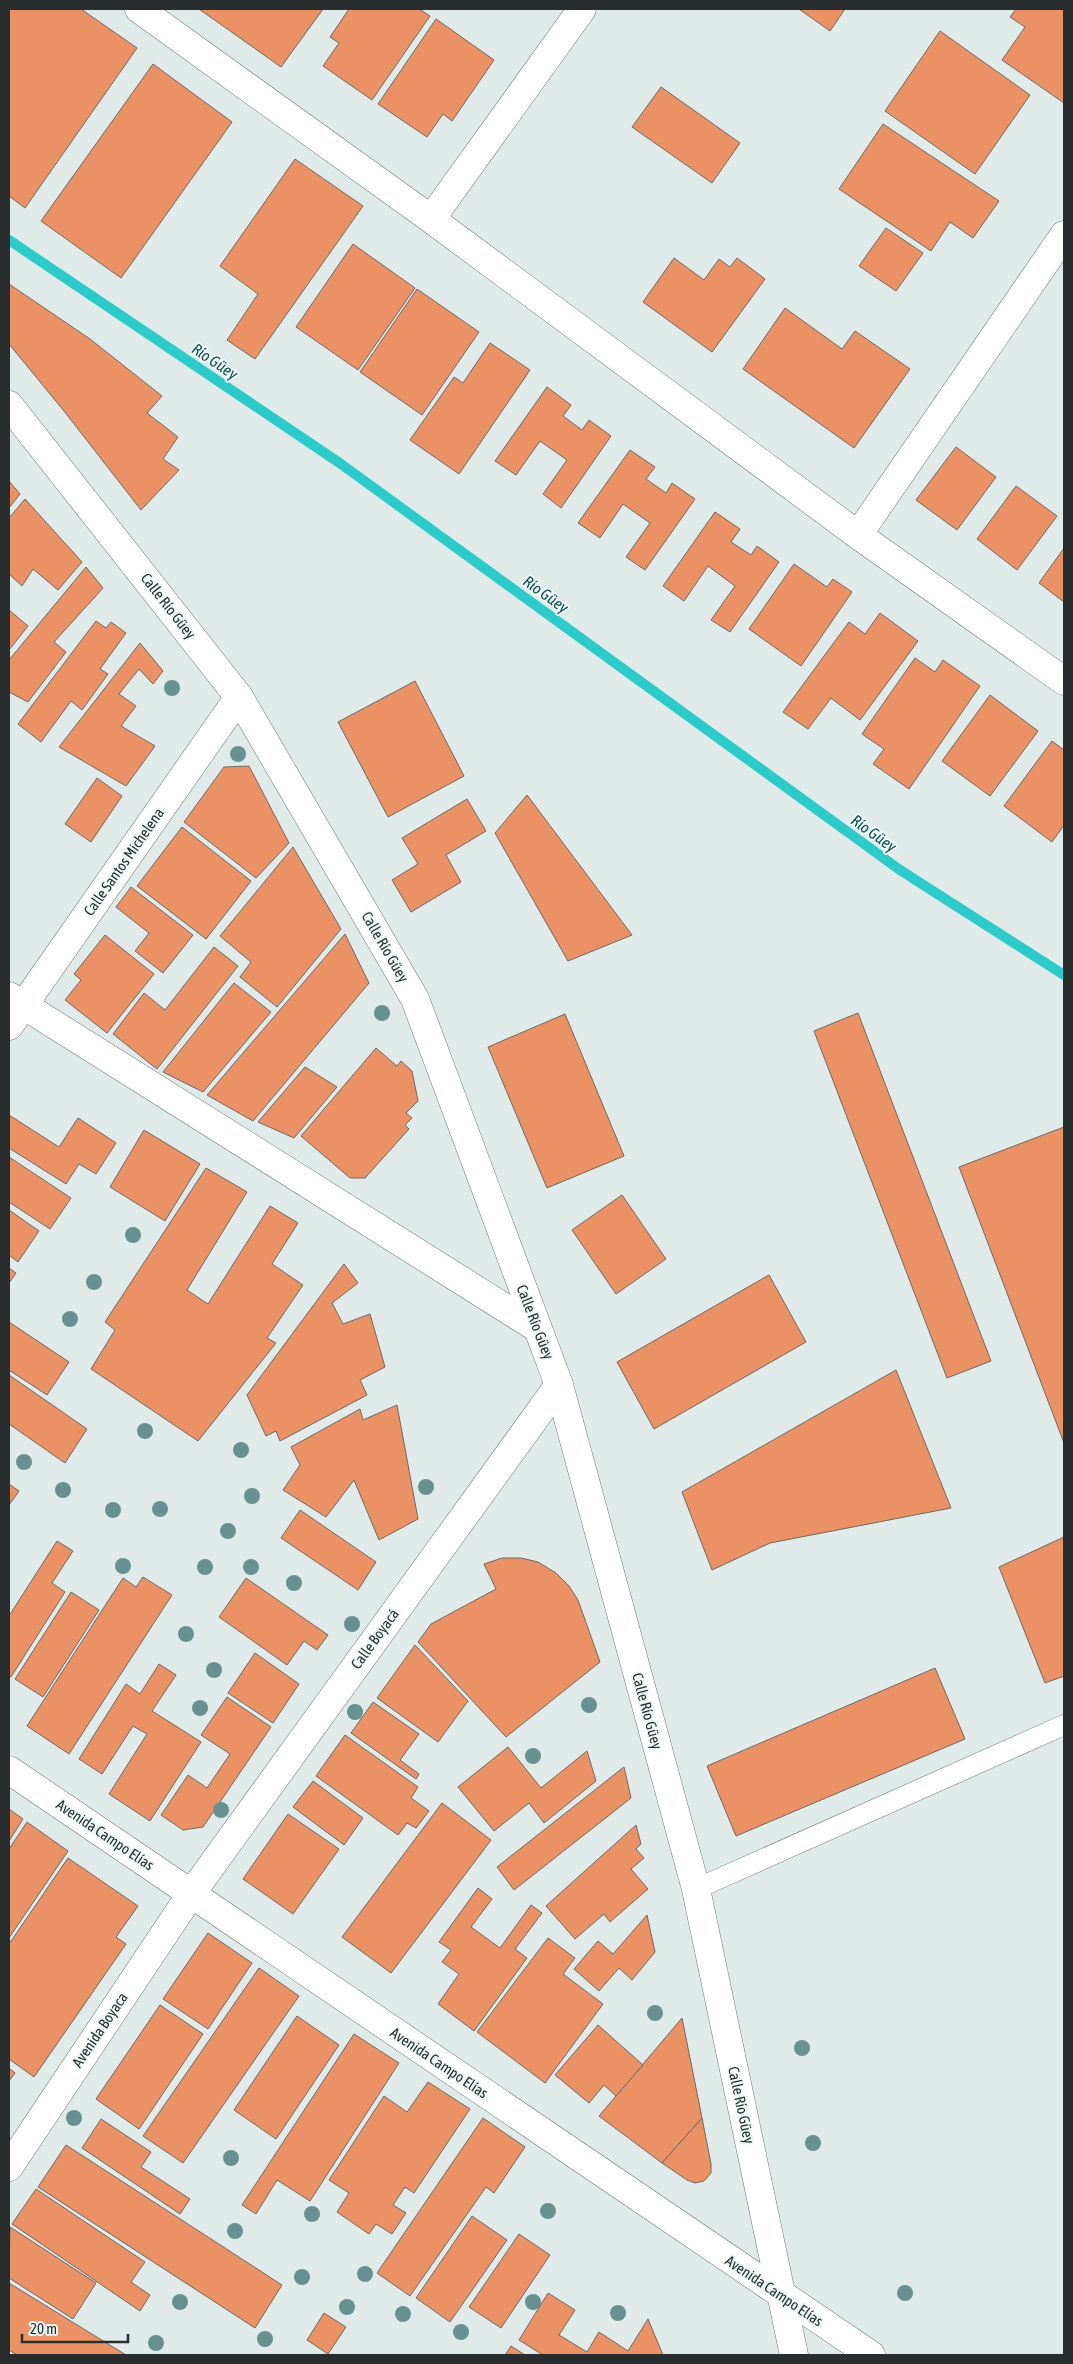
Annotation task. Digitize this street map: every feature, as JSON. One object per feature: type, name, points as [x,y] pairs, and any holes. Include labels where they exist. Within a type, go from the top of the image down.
[{"type":"street","points":[[139,9],[431,219],[858,535],[1064,681]]},
{"type":"street","points":[[431,219],[582,9]]},
{"type":"street","points":[[858,535],[1064,235]]},
{"type":"street","name":"Calle Río Güey","points":[[9,405],[239,697],[415,999],[536,1328],[559,1385],[696,1889],[794,2355]]},
{"type":"street","name":"Calle Santos Michelena","points":[[14,1009],[239,697]]},
{"type":"street","points":[[14,1009],[536,1328]]},
{"type":"street","name":"Calle Boyacá","points":[[191,1894],[559,1385]]},
{"type":"street","name":"Avenida Campo Elías","points":[[9,1770],[781,2296],[871,2355]]},
{"type":"street","name":"Avenida Boyaca","points":[[9,2167],[191,1894]]},
{"type":"lane","points":[[696,1889],[1064,1726]]},
{"type":"building","points":[[9,9],[81,9],[137,48],[25,208],[9,196]]},
{"type":"building","points":[[199,9],[323,9],[281,67]]},
{"type":"building","points":[[349,9],[419,9],[430,16],[372,100],[323,66],[339,43],[330,37]]},
{"type":"building","points":[[799,9],[845,9],[830,31]]},
{"type":"building","points":[[1016,9],[1064,9],[1064,103],[1002,60],[1025,27],[1010,17]]},
{"type":"building","points":[[436,19],[494,60],[452,121],[443,114],[427,137],[378,104]]},
{"type":"building","points":[[940,31],[1030,95],[975,174],[885,111]]},
{"type":"building","points":[[153,64],[232,122],[121,278],[41,221]]},
{"type":"building","points":[[661,87],[740,143],[712,183],[632,127]]},
{"type":"building","points":[[883,124],[999,201],[973,238],[950,222],[931,251],[839,189]]},
{"type":"building","points":[[295,159],[363,206],[255,359],[227,340],[258,294],[220,266]]},
{"type":"building","points":[[886,228],[923,253],[896,291],[859,266]]},
{"type":"building","points":[[353,244],[415,288],[358,370],[296,327]]},
{"type":"building","points":[[674,258],[704,280],[719,259],[730,267],[737,258],[765,279],[712,352],[643,302]]},
{"type":"building","points":[[9,284],[90,339],[162,396],[147,413],[178,437],[163,459],[179,470],[141,510],[9,344]]},
{"type":"building","points":[[417,289],[479,332],[422,415],[360,372]]},
{"type":"building","points":[[785,308],[842,349],[855,331],[910,369],[854,448],[743,369]]},
{"type":"building","points":[[490,343],[530,370],[459,474],[410,440],[454,377],[463,383]]},
{"type":"building","points":[[547,387],[571,405],[563,416],[582,430],[589,420],[611,436],[561,508],[543,494],[567,460],[540,441],[516,475],[495,461]]},
{"type":"building","points":[[956,447],[996,477],[957,530],[916,500]]},
{"type":"building","points":[[630,450],[655,467],[646,479],[666,493],[672,483],[695,499],[645,570],[626,557],[650,523],[623,504],[600,538],[578,523]]},
{"type":"building","points":[[9,481],[20,494],[9,508]]},
{"type":"building","points":[[1016,486],[1057,516],[1017,570],[977,539]]},
{"type":"building","points":[[25,499],[82,562],[58,590],[33,569],[22,586],[9,574],[9,518]]},
{"type":"building","points":[[715,512],[740,529],[731,542],[751,555],[757,546],[779,562],[730,632],[711,620],[735,586],[708,566],[684,601],[663,586]]},
{"type":"building","points":[[1064,548],[1064,602],[1039,583]]},
{"type":"building","points":[[794,564],[827,587],[833,579],[852,592],[801,666],[749,629]]},
{"type":"building","points":[[86,567],[103,588],[54,642],[66,652],[28,702],[9,692],[9,660]]},
{"type":"building","points":[[9,610],[28,626],[9,650]]},
{"type":"building","points":[[880,613],[918,641],[860,720],[831,698],[808,729],[783,712],[849,622],[865,634]]},
{"type":"building","points":[[96,621],[106,628],[111,622],[126,633],[100,669],[108,674],[82,710],[71,701],[41,742],[18,724]]},
{"type":"building","points":[[140,643],[163,671],[153,684],[139,669],[119,694],[136,706],[121,726],[155,746],[126,786],[59,747]]},
{"type":"building","points":[[915,658],[935,672],[943,660],[980,686],[909,789],[873,764],[884,749],[862,734]]},
{"type":"building","points":[[415,681],[464,776],[388,817],[338,722]]},
{"type":"building","points":[[990,695],[1038,731],[990,796],[942,761]]},
{"type":"building","points":[[1052,741],[1064,750],[1064,825],[1052,842],[1004,806]]},
{"type":"building","points":[[249,766],[289,843],[256,878],[184,822],[224,767]]},
{"type":"building","points":[[97,778],[122,796],[91,842],[65,824]]},
{"type":"building","points":[[527,795],[632,935],[568,961],[495,833]]},
{"type":"building","points":[[467,799],[486,831],[446,855],[461,882],[411,912],[392,880],[418,864],[402,838]]},
{"type":"building","points":[[182,827],[251,881],[206,939],[137,886]]},
{"type":"building","points":[[293,847],[341,929],[277,1007],[240,977],[251,962],[220,936]]},
{"type":"building","points":[[131,887],[193,935],[163,973],[135,951],[149,933],[116,907]]},
{"type":"building","points":[[345,934],[369,983],[253,1121],[207,1095]]},
{"type":"building","points":[[105,935],[154,974],[107,1033],[65,1000],[81,980],[74,974]]},
{"type":"building","points":[[214,947],[238,966],[157,1069],[113,1034],[144,993],[165,1010]]},
{"type":"building","points":[[234,983],[271,1012],[203,1092],[163,1072]]},
{"type":"building","points":[[858,1013],[991,1361],[947,1378],[814,1031]]},
{"type":"building","points":[[565,1014],[624,1156],[547,1188],[488,1047]]},
{"type":"building","points":[[376,1048],[397,1066],[401,1061],[412,1071],[418,1101],[406,1113],[412,1118],[405,1125],[409,1129],[365,1178],[350,1178],[301,1136]]},
{"type":"building","points":[[305,1067],[337,1087],[294,1138],[258,1122]]},
{"type":"building","points":[[9,1115],[59,1147],[78,1118],[116,1143],[96,1174],[79,1164],[66,1184],[9,1148]]},
{"type":"building","points":[[1064,1127],[1064,1443],[959,1167]]},
{"type":"building","points":[[144,1130],[200,1164],[165,1221],[110,1187]]},
{"type":"building","points":[[9,1157],[71,1198],[50,1229],[9,1202]]},
{"type":"building","points":[[206,1168],[247,1192],[187,1290],[208,1304],[270,1206],[298,1223],[272,1264],[303,1285],[267,1338],[276,1343],[198,1441],[91,1369],[115,1330],[105,1322]]},
{"type":"building","points":[[622,1195],[666,1259],[616,1294],[572,1230]]},
{"type":"building","points":[[9,1210],[39,1231],[18,1262],[9,1255]]},
{"type":"building","points":[[344,1264],[358,1283],[332,1303],[343,1324],[370,1314],[385,1367],[360,1380],[367,1395],[280,1441],[276,1431],[266,1436],[247,1395]]},
{"type":"building","points":[[9,1268],[16,1273],[9,1283]]},
{"type":"building","points":[[769,1275],[806,1342],[654,1429],[617,1362]]},
{"type":"building","points":[[9,1322],[69,1362],[47,1395],[9,1370]]},
{"type":"building","points":[[896,1370],[951,1508],[770,1543],[712,1570],[682,1492]]},
{"type":"building","points":[[9,1375],[87,1429],[65,1463],[9,1424]]},
{"type":"building","points":[[397,1405],[418,1519],[379,1540],[354,1480],[326,1517],[283,1490],[300,1465],[291,1447],[360,1409],[363,1420]]},
{"type":"building","points":[[9,1484],[19,1491],[9,1505]]},
{"type":"building","points":[[300,1510],[376,1562],[358,1590],[281,1538]]},
{"type":"building","points":[[1064,1537],[1064,1676],[1045,1683],[999,1567]]},
{"type":"building","points":[[57,1541],[73,1551],[52,1583],[65,1592],[11,1677],[9,1676],[9,1616]]},
{"type":"building","points":[[502,1558],[521,1558],[538,1562],[556,1573],[569,1586],[578,1600],[600,1662],[506,1737],[418,1642],[431,1624],[496,1589],[484,1564]]},
{"type":"building","points":[[143,1577],[172,1595],[69,1754],[27,1726],[123,1578],[136,1587]]},
{"type":"building","points":[[246,1578],[328,1635],[317,1650],[304,1641],[287,1665],[219,1617]]},
{"type":"building","points":[[71,1592],[99,1610],[43,1697],[15,1679]]},
{"type":"building","points":[[415,1645],[468,1701],[438,1742],[377,1698]]},
{"type":"building","points":[[255,1653],[299,1684],[273,1723],[228,1693]]},
{"type":"building","points":[[159,1664],[176,1675],[152,1711],[201,1742],[150,1821],[109,1794],[147,1734],[133,1726],[102,1774],[79,1759],[126,1684],[140,1694]]},
{"type":"building","points":[[935,1668],[965,1739],[736,1836],[707,1766]]},
{"type":"building","points":[[227,1697],[271,1727],[203,1827],[183,1830],[161,1815],[188,1775],[207,1788],[230,1754],[201,1735]]},
{"type":"building","points":[[373,1702],[419,1734],[400,1760],[419,1774],[416,1779],[351,1733]]},
{"type":"building","points":[[345,1735],[418,1787],[411,1798],[429,1811],[416,1828],[407,1823],[398,1835],[316,1776]]},
{"type":"building","points":[[508,1747],[541,1788],[587,1751],[596,1781],[544,1823],[529,1803],[494,1831],[458,1787]]},
{"type":"building","points":[[624,1767],[631,1798],[514,1890],[497,1867]]},
{"type":"building","points":[[313,1781],[363,1818],[344,1845],[293,1807]]},
{"type":"building","points":[[442,1803],[491,1840],[391,1973],[342,1937]]},
{"type":"building","points":[[9,1809],[23,1819],[9,1841]]},
{"type":"building","points":[[288,1814],[339,1849],[293,1914],[243,1879]]},
{"type":"building","points":[[27,1822],[68,1851],[9,1938],[9,1849]]},
{"type":"building","points":[[636,1825],[641,1844],[636,1849],[644,1858],[631,1869],[648,1889],[610,1922],[604,1914],[575,1939],[546,1906]]},
{"type":"building","points":[[68,1858],[138,1906],[116,1937],[126,1944],[34,2077],[9,2059],[9,1944]]},
{"type":"building","points":[[478,1888],[492,1899],[471,1927],[500,1948],[531,1905],[542,1913],[515,1949],[527,1958],[474,2031],[438,2004],[459,1974],[442,1962],[451,1950],[439,1942]]},
{"type":"building","points":[[647,1915],[655,1952],[632,1980],[619,1968],[599,1991],[574,1969],[598,1941],[613,1954]]},
{"type":"building","points":[[208,1933],[252,1963],[208,2029],[163,1999]]},
{"type":"building","points":[[548,1938],[575,1958],[563,1974],[603,2004],[545,2083],[477,2032]]},
{"type":"building","points":[[259,1968],[299,1996],[183,2163],[143,2136]]},
{"type":"building","points":[[160,2005],[203,2034],[139,2129],[96,2099]]},
{"type":"building","points":[[297,2016],[339,2045],[276,2139],[234,2110]]},
{"type":"building","points":[[682,2018],[702,2118],[662,2163],[599,2116]]},
{"type":"building","points":[[598,2025],[643,2065],[616,2096],[604,2085],[589,2103],[555,2075]]},
{"type":"building","points":[[354,2034],[399,2063],[310,2201],[277,2180],[256,2214],[242,2205]]},
{"type":"building","points":[[9,2068],[15,2073],[9,2081]]},
{"type":"building","points":[[428,2082],[470,2109],[414,2193],[405,2187],[393,2205],[406,2213],[392,2234],[376,2224],[369,2234],[337,2212],[349,2193],[329,2180],[384,2096],[407,2112]]},
{"type":"building","points":[[483,2118],[525,2147],[494,2193],[486,2187],[410,2296],[377,2273]]},
{"type":"building","points":[[702,2118],[711,2173],[704,2181],[695,2183],[687,2180],[662,2163]]},
{"type":"building","points":[[101,2119],[151,2152],[141,2167],[190,2199],[180,2214],[82,2148]]},
{"type":"building","points":[[66,2145],[282,2285],[255,2328],[38,2187]]},
{"type":"building","points":[[36,2189],[145,2262],[131,2282],[150,2295],[140,2311],[12,2224]]},
{"type":"building","points":[[472,2216],[507,2240],[450,2322],[416,2298]]},
{"type":"building","points":[[10,2227],[96,2283],[73,2319],[9,2278]]},
{"type":"building","points":[[519,2234],[550,2255],[501,2328],[469,2307]]},
{"type":"building","points":[[9,2283],[126,2355],[17,2355],[9,2350]]},
{"type":"building","points":[[548,2293],[575,2310],[559,2335],[587,2352],[599,2332],[628,2351],[648,2319],[663,2355],[543,2355],[519,2340]]},
{"type":"building","points":[[324,2313],[346,2327],[328,2354],[307,2340]]},
{"type":"building","points":[[511,2346],[525,2355],[505,2355]]},
{"type":"waterway","name":"Río Güey","points":[[9,240],[341,464],[900,870],[1064,975]]}]
